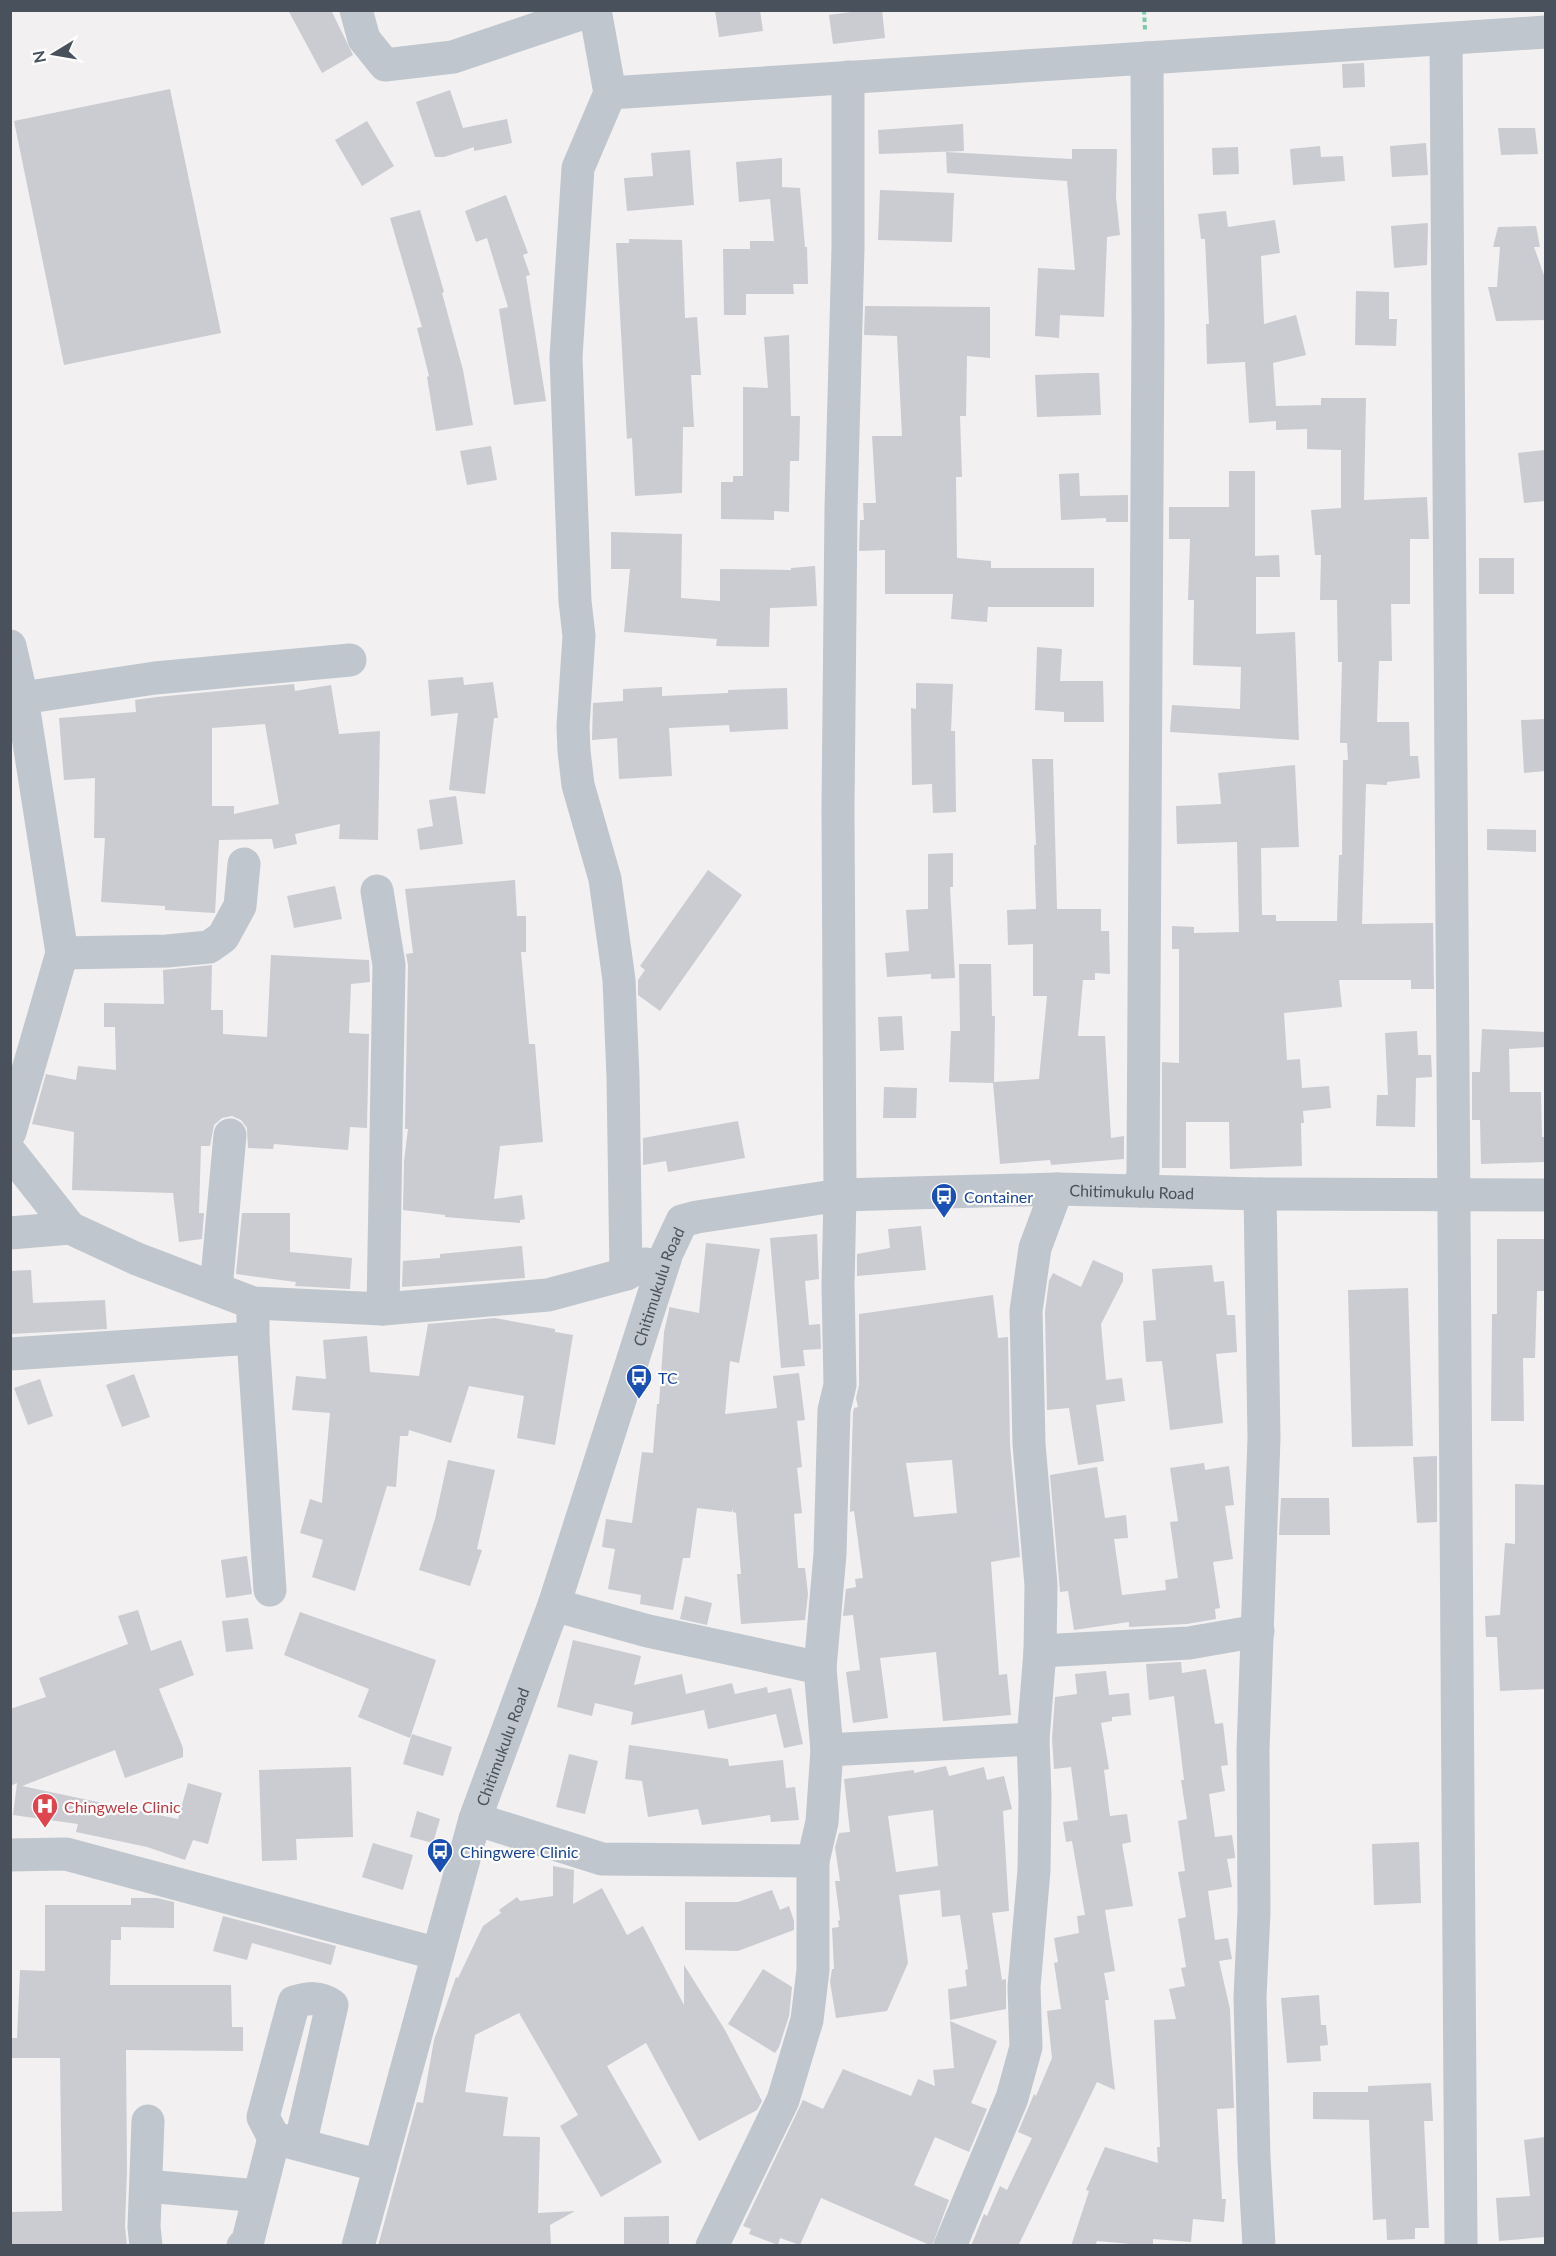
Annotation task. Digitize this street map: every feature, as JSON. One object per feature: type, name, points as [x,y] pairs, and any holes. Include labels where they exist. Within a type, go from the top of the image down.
[{"type":"street","points":[[356,10],[364,39],[385,65],[453,57],[593,10],[610,93],[578,168],[566,357],[575,601],[579,636],[573,726],[578,785],[606,879],[619,980],[626,1274]]},
{"type":"street","points":[[610,93],[1446,39],[1508,23],[1545,32]]},
{"type":"street","points":[[1446,39],[1461,2246]]},
{"type":"street","points":[[1141,1191],[1148,323],[1146,58]]},
{"type":"street","points":[[712,2246],[783,2100],[807,2020],[813,1970],[813,1861],[822,1822],[827,1750],[820,1668],[830,1554],[834,1410],[840,1385],[838,796],[841,509],[848,248],[848,77]]},
{"type":"street","points":[[10,646],[22,698],[62,952],[10,1132]]},
{"type":"street","points":[[22,698],[155,678],[350,660]]},
{"type":"street","points":[[62,952],[167,951],[209,947],[223,937],[240,906],[244,864]]},
{"type":"street","points":[[377,891],[389,965],[384,1309]]},
{"type":"street","points":[[216,1289],[230,1135]]},
{"type":"street","points":[[10,1152],[70,1228],[137,1259],[253,1303],[384,1309],[548,1295],[626,1274],[667,1253]]},
{"type":"street","points":[[950,2246],[1012,2098],[1026,2047],[1024,1987],[1034,1870],[1033,1739],[1040,1651],[1041,1585],[1029,1444],[1026,1311],[1035,1248],[1057,1189]]},
{"type":"street","name":"Chitimukulu Road","points":[[358,2246],[476,1819],[554,1605],[667,1253],[682,1221],[840,1195],[1057,1189],[1260,1194],[1545,1195]]},
{"type":"street","points":[[1259,2246],[1250,1996],[1254,1912],[1253,1750],[1264,1438],[1260,1194]]},
{"type":"street","points":[[10,1233],[70,1228]]},
{"type":"street","points":[[253,1303],[253,1338],[270,1590]]},
{"type":"street","points":[[10,1354],[253,1338]]},
{"type":"street","points":[[554,1605],[648,1631],[820,1668]]},
{"type":"street","points":[[1040,1651],[1189,1643],[1258,1631]]},
{"type":"street","points":[[827,1750],[1033,1739]]},
{"type":"street","points":[[476,1819],[602,1859],[813,1861]]},
{"type":"street","points":[[10,1855],[66,1854],[438,1954]]},
{"type":"street","points":[[146,2246],[144,2227],[148,2121]]},
{"type":"street","points":[[243,2246],[247,2244],[259,2196],[287,2142],[380,2166]]},
{"type":"street","points":[[146,2186],[259,2196]]},
{"type":"building","points":[[288,10],[331,10],[353,55],[322,73]]},
{"type":"building","points":[[715,10],[760,10],[763,31],[719,37]]},
{"type":"building","points":[[882,10],[885,38],[833,44],[829,15]]},
{"type":"building","points":[[1364,63],[1365,87],[1343,88],[1342,64]]},
{"type":"building","points":[[170,89],[221,333],[64,365],[14,121]]},
{"type":"building","points":[[450,90],[463,128],[507,119],[512,143],[474,151],[474,147],[444,157],[435,157],[416,102]]},
{"type":"building","points":[[367,121],[394,166],[362,186],[335,140]]},
{"type":"building","points":[[963,124],[964,151],[879,154],[878,130]]},
{"type":"building","points":[[1498,128],[1535,128],[1538,154],[1501,155]]},
{"type":"building","points":[[1426,143],[1428,175],[1392,177],[1390,146]]},
{"type":"building","points":[[1320,146],[1321,157],[1343,156],[1345,181],[1293,185],[1290,149]]},
{"type":"building","points":[[1238,147],[1239,174],[1213,175],[1212,148]]},
{"type":"building","points":[[1072,149],[1117,149],[1116,197],[1120,235],[1107,237],[1104,317],[1060,315],[1059,338],[1035,336],[1038,268],[1075,270],[1067,181],[947,173],[946,152],[1072,159]]},
{"type":"building","points":[[690,150],[694,205],[627,211],[624,178],[653,176],[651,153]]},
{"type":"building","points":[[782,158],[782,187],[800,188],[805,247],[807,247],[808,284],[793,284],[794,294],[746,294],[746,315],[724,315],[723,249],[750,249],[750,241],[774,241],[770,199],[739,202],[736,162]]},
{"type":"building","points":[[880,190],[954,193],[952,242],[878,240]]},
{"type":"building","points":[[506,195],[528,253],[523,255],[530,275],[526,276],[546,401],[514,405],[499,309],[508,307],[487,238],[476,242],[465,211]]},
{"type":"building","points":[[420,210],[444,292],[442,293],[463,370],[473,425],[436,431],[427,377],[429,376],[417,328],[422,327],[390,218]]},
{"type":"building","points":[[1226,211],[1228,227],[1275,220],[1280,253],[1261,256],[1264,324],[1296,315],[1306,355],[1273,363],[1276,406],[1321,405],[1321,398],[1366,398],[1364,500],[1427,497],[1429,539],[1410,539],[1410,604],[1391,604],[1392,661],[1379,661],[1377,722],[1409,722],[1410,756],[1418,756],[1420,778],[1387,782],[1387,785],[1366,784],[1362,924],[1433,923],[1434,989],[1411,989],[1411,980],[1339,980],[1342,1007],[1284,1013],[1287,1060],[1300,1059],[1302,1088],[1329,1086],[1331,1108],[1303,1111],[1302,1166],[1230,1169],[1229,1122],[1186,1122],[1186,1168],[1162,1168],[1162,1062],[1179,1063],[1179,949],[1172,949],[1172,926],[1194,927],[1194,933],[1239,932],[1237,842],[1177,844],[1176,806],[1221,804],[1218,773],[1295,765],[1299,847],[1261,848],[1262,915],[1276,915],[1276,921],[1337,921],[1339,855],[1342,855],[1343,760],[1348,760],[1347,743],[1340,743],[1342,662],[1338,662],[1337,600],[1320,600],[1321,555],[1315,555],[1311,510],[1341,508],[1341,450],[1307,449],[1307,429],[1276,430],[1276,421],[1249,423],[1245,362],[1207,364],[1206,324],[1209,324],[1205,239],[1201,239],[1198,214]]},
{"type":"building","points":[[1428,223],[1427,265],[1394,268],[1391,226]]},
{"type":"building","points":[[1536,226],[1540,247],[1534,247],[1545,278],[1545,320],[1496,321],[1488,287],[1497,287],[1500,247],[1493,247],[1498,227]]},
{"type":"building","points":[[629,239],[682,240],[685,318],[697,317],[701,375],[691,375],[694,427],[683,427],[682,493],[635,496],[632,438],[627,439],[616,243],[629,243]]},
{"type":"building","points":[[1356,291],[1389,292],[1389,319],[1397,319],[1396,346],[1355,345]]},
{"type":"building","points":[[865,306],[990,307],[990,358],[967,356],[966,416],[960,416],[962,477],[956,477],[957,558],[991,561],[991,568],[1094,568],[1094,607],[988,607],[987,622],[951,619],[953,594],[885,594],[885,550],[859,551],[860,520],[864,520],[863,503],[876,503],[872,436],[902,436],[897,336],[864,335]]},
{"type":"building","points":[[789,335],[791,416],[800,416],[799,461],[790,461],[789,512],[774,511],[774,520],[721,519],[721,482],[733,482],[733,476],[743,476],[743,387],[768,388],[764,337]]},
{"type":"building","points":[[1099,373],[1101,415],[1037,417],[1035,375]]},
{"type":"building","points":[[491,446],[497,480],[467,485],[460,451]]},
{"type":"building","points":[[1545,450],[1545,501],[1524,503],[1518,453]]},
{"type":"building","points":[[1229,471],[1255,471],[1255,556],[1279,555],[1280,577],[1256,577],[1256,634],[1295,632],[1299,740],[1170,732],[1172,705],[1240,709],[1241,667],[1193,665],[1194,600],[1188,600],[1190,539],[1169,539],[1169,507],[1229,507]]},
{"type":"building","points":[[1079,473],[1080,496],[1128,495],[1128,522],[1106,522],[1106,518],[1061,520],[1059,474]]},
{"type":"building","points":[[611,532],[682,534],[681,598],[720,601],[720,569],[791,570],[791,568],[815,566],[817,606],[770,608],[769,647],[716,646],[717,639],[624,632],[630,569],[611,569]]},
{"type":"building","points":[[1479,558],[1514,558],[1514,594],[1479,594]]},
{"type":"building","points":[[1037,647],[1062,649],[1060,681],[1103,681],[1104,722],[1064,722],[1064,712],[1035,710]]},
{"type":"building","points":[[463,677],[464,685],[493,682],[498,718],[494,718],[485,794],[449,790],[458,713],[431,716],[428,680]]},
{"type":"building","points":[[916,683],[953,684],[951,731],[955,731],[956,812],[933,813],[932,784],[912,785],[911,708],[916,709]]},
{"type":"building","points":[[294,684],[295,691],[331,685],[339,734],[380,731],[378,840],[339,839],[340,824],[295,834],[297,844],[274,849],[272,839],[219,840],[215,913],[165,910],[165,906],[101,902],[105,838],[94,838],[95,778],[64,780],[59,718],[136,712],[135,700]],"holes":[[[265,724],[279,804],[234,814],[234,806],[212,806],[212,728]]]},
{"type":"building","points":[[662,687],[662,696],[787,688],[788,729],[730,732],[729,725],[669,728],[672,776],[619,779],[617,738],[592,740],[593,703],[623,701],[623,689]]},
{"type":"building","points":[[1545,719],[1545,771],[1524,773],[1521,720]]},
{"type":"building","points":[[1032,759],[1053,759],[1057,909],[1101,909],[1101,931],[1109,931],[1110,974],[1095,973],[1095,980],[1083,980],[1078,1036],[1105,1036],[1111,1138],[1124,1136],[1124,1159],[1051,1165],[1050,1160],[1000,1164],[993,1083],[949,1082],[951,1031],[960,1031],[959,964],[991,964],[992,1016],[995,1016],[994,1082],[1039,1079],[1047,996],[1033,996],[1033,944],[1008,945],[1007,910],[1036,909]]},
{"type":"building","points":[[456,796],[463,844],[420,850],[417,829],[433,826],[429,800]]},
{"type":"building","points":[[1487,829],[1536,830],[1536,852],[1487,850]]},
{"type":"building","points":[[953,853],[953,887],[950,887],[955,978],[931,979],[931,974],[887,977],[885,953],[909,951],[906,910],[928,909],[928,854]]},
{"type":"building","points":[[708,870],[742,895],[660,1011],[638,995],[638,980],[645,970],[640,966]]},
{"type":"building","points":[[515,880],[517,916],[526,916],[526,952],[521,952],[529,1044],[535,1044],[543,1142],[500,1146],[494,1199],[522,1195],[525,1219],[520,1220],[520,1223],[445,1217],[445,1215],[403,1210],[404,1161],[408,1129],[405,1129],[408,965],[406,954],[413,953],[405,889]]},
{"type":"building","points":[[335,886],[342,919],[294,928],[287,896]]},
{"type":"building","points":[[271,955],[369,960],[370,982],[351,984],[349,1033],[369,1034],[367,1128],[350,1127],[348,1150],[274,1144],[273,1149],[248,1148],[247,1128],[241,1120],[232,1116],[222,1118],[214,1125],[210,1146],[201,1146],[199,1213],[204,1213],[202,1239],[179,1242],[173,1193],[72,1190],[74,1132],[32,1124],[46,1074],[76,1080],[78,1066],[116,1070],[115,1027],[104,1027],[104,1003],[164,1004],[163,970],[212,965],[211,1010],[223,1010],[223,1034],[267,1037]]},
{"type":"building","points":[[902,1016],[904,1050],[880,1051],[878,1017]]},
{"type":"building","points":[[1482,1029],[1545,1032],[1545,1047],[1509,1049],[1510,1092],[1541,1092],[1545,1162],[1481,1164],[1480,1120],[1472,1120],[1472,1072],[1480,1072]]},
{"type":"building","points":[[1417,1031],[1418,1055],[1431,1055],[1432,1077],[1416,1078],[1415,1127],[1376,1126],[1377,1095],[1388,1095],[1385,1033]]},
{"type":"building","points":[[884,1087],[917,1088],[916,1118],[883,1118]]},
{"type":"building","points":[[738,1121],[745,1158],[668,1172],[666,1161],[643,1165],[643,1138]]},
{"type":"building","points":[[242,1213],[290,1213],[290,1252],[352,1258],[350,1289],[295,1286],[296,1282],[236,1274]]},
{"type":"building","points":[[921,1226],[926,1270],[857,1276],[857,1254],[890,1248],[888,1229]]},
{"type":"building","points":[[817,1234],[819,1279],[805,1281],[809,1325],[820,1324],[821,1349],[803,1350],[805,1366],[781,1368],[770,1238]]},
{"type":"building","points":[[1497,1239],[1545,1239],[1545,1291],[1537,1291],[1535,1358],[1523,1358],[1524,1421],[1491,1421],[1492,1314],[1497,1314]]},
{"type":"building","points":[[706,1243],[760,1249],[739,1363],[730,1361],[725,1414],[777,1408],[773,1376],[799,1373],[805,1420],[797,1421],[802,1467],[797,1468],[802,1513],[794,1514],[798,1568],[805,1568],[808,1594],[805,1620],[741,1624],[737,1574],[741,1574],[736,1513],[733,1512],[733,1508],[732,1512],[697,1508],[690,1558],[683,1558],[673,1610],[640,1604],[641,1595],[608,1589],[615,1549],[602,1547],[606,1519],[632,1523],[642,1452],[653,1453],[664,1332],[669,1307],[699,1313]]},
{"type":"building","points":[[522,1246],[525,1278],[402,1287],[403,1261],[440,1258],[440,1254]]},
{"type":"building","points":[[1093,1260],[1123,1273],[1123,1281],[1101,1324],[1106,1380],[1122,1378],[1125,1401],[1096,1405],[1104,1461],[1078,1465],[1069,1408],[1047,1410],[1045,1312],[1049,1281],[1053,1273],[1081,1287]]},
{"type":"building","points":[[1212,1265],[1214,1282],[1224,1281],[1227,1315],[1235,1315],[1237,1352],[1216,1354],[1223,1423],[1170,1430],[1162,1361],[1146,1362],[1143,1321],[1156,1320],[1152,1269]]},
{"type":"building","points":[[31,1270],[33,1303],[105,1300],[107,1329],[10,1334],[10,1271]]},
{"type":"building","points":[[1408,1288],[1413,1446],[1352,1447],[1348,1290]]},
{"type":"building","points":[[993,1295],[998,1338],[1008,1337],[1010,1444],[1020,1557],[991,1562],[999,1675],[1007,1674],[1011,1715],[943,1721],[936,1652],[880,1658],[888,1718],[853,1723],[846,1672],[860,1670],[853,1615],[843,1616],[846,1589],[856,1587],[855,1579],[863,1578],[854,1511],[850,1512],[853,1412],[854,1408],[858,1407],[856,1398],[859,1385],[859,1314]],"holes":[[[952,1460],[957,1513],[914,1517],[906,1463]]]},
{"type":"building","points":[[495,1318],[555,1329],[555,1332],[573,1335],[555,1445],[517,1438],[524,1396],[469,1386],[451,1443],[409,1430],[408,1436],[400,1436],[396,1487],[387,1486],[355,1591],[312,1577],[323,1540],[300,1533],[310,1499],[322,1503],[330,1413],[292,1410],[296,1376],[326,1379],[323,1340],[367,1336],[370,1372],[419,1376],[428,1324]]},
{"type":"building","points":[[134,1374],[150,1417],[122,1427],[106,1385]]},
{"type":"building","points":[[40,1379],[53,1416],[28,1425],[14,1388]]},
{"type":"building","points":[[1437,1456],[1437,1522],[1417,1523],[1413,1457]]},
{"type":"building","points":[[448,1460],[495,1470],[477,1549],[482,1550],[470,1586],[419,1570],[435,1519]]},
{"type":"building","points":[[1204,1463],[1205,1470],[1229,1466],[1234,1505],[1225,1506],[1233,1559],[1213,1562],[1220,1608],[1215,1609],[1216,1619],[1187,1624],[1129,1627],[1129,1622],[1074,1630],[1068,1591],[1060,1592],[1050,1475],[1097,1467],[1105,1518],[1126,1515],[1128,1538],[1114,1539],[1122,1595],[1166,1590],[1165,1580],[1178,1578],[1170,1522],[1178,1521],[1170,1468]]},
{"type":"building","points":[[1515,1484],[1545,1485],[1545,1689],[1500,1691],[1497,1637],[1486,1637],[1485,1616],[1500,1615],[1505,1543],[1515,1544]]},
{"type":"building","points":[[1281,1498],[1329,1498],[1330,1535],[1279,1535]]},
{"type":"building","points":[[247,1556],[252,1594],[226,1598],[221,1560]]},
{"type":"building","points":[[685,1596],[712,1603],[707,1625],[680,1619]]},
{"type":"building","points":[[138,1610],[151,1651],[181,1640],[194,1675],[159,1689],[183,1748],[183,1757],[125,1778],[115,1750],[22,1786],[178,1819],[188,1783],[222,1793],[208,1844],[193,1840],[185,1860],[147,1847],[76,1832],[78,1824],[13,1815],[17,1783],[10,1786],[10,1709],[46,1697],[39,1678],[128,1644],[118,1616]]},
{"type":"building","points":[[300,1612],[436,1660],[410,1738],[358,1717],[369,1689],[284,1655]]},
{"type":"building","points":[[248,1618],[253,1649],[226,1652],[222,1621]]},
{"type":"building","points":[[573,1640],[641,1656],[634,1685],[682,1674],[686,1694],[732,1683],[735,1694],[767,1687],[768,1693],[791,1688],[803,1744],[784,1748],[776,1714],[708,1729],[704,1710],[631,1725],[633,1712],[595,1703],[592,1716],[557,1707]]},
{"type":"building","points":[[1181,1662],[1182,1673],[1206,1669],[1215,1724],[1223,1723],[1228,1765],[1221,1766],[1225,1791],[1209,1794],[1215,1837],[1232,1835],[1235,1856],[1235,1858],[1227,1859],[1232,1887],[1208,1891],[1215,1940],[1228,1938],[1232,1959],[1219,1961],[1230,2009],[1234,2108],[1217,2109],[1222,2199],[1226,2199],[1224,2222],[1193,2219],[1191,2242],[1153,2239],[1153,2246],[1097,2241],[1095,2246],[1071,2246],[1089,2191],[1086,2190],[1105,2147],[1158,2163],[1157,2147],[1160,2147],[1154,2020],[1176,2019],[1169,1989],[1185,1986],[1181,1968],[1186,1967],[1178,1919],[1186,1917],[1178,1872],[1185,1871],[1178,1821],[1187,1819],[1181,1780],[1184,1780],[1174,1696],[1149,1700],[1146,1664]]},
{"type":"building","points":[[1106,1671],[1109,1695],[1129,1693],[1131,1715],[1112,1717],[1112,1721],[1101,1723],[1109,1769],[1104,1770],[1110,1816],[1127,1814],[1131,1842],[1122,1844],[1133,1906],[1105,1910],[1115,1971],[1104,1973],[1109,2000],[1105,2000],[1115,2090],[1097,2082],[1018,2246],[971,2246],[984,2214],[987,2216],[1000,2186],[1007,2190],[1032,2138],[1018,2132],[1052,2058],[1047,2011],[1061,2009],[1054,1963],[1058,1962],[1054,1938],[1079,1933],[1077,1916],[1085,1915],[1072,1841],[1066,1842],[1063,1822],[1078,1820],[1071,1767],[1054,1769],[1052,1739],[1055,1697],[1077,1694],[1075,1674]]},
{"type":"building","points":[[412,1734],[452,1747],[443,1776],[403,1764]]},
{"type":"building","points":[[629,1745],[728,1759],[729,1766],[783,1760],[786,1788],[795,1787],[799,1820],[771,1822],[770,1815],[702,1825],[698,1809],[648,1817],[642,1781],[625,1779]]},
{"type":"building","points":[[569,1754],[598,1761],[585,1814],[556,1807]]},
{"type":"building","points":[[946,1766],[949,1776],[984,1767],[987,1780],[1004,1776],[1012,1809],[1003,1811],[1009,1911],[992,1913],[1002,1980],[1006,1979],[1006,2009],[950,2020],[948,1989],[967,1986],[965,1970],[968,1969],[960,1915],[942,1917],[940,1890],[899,1895],[908,1963],[887,2011],[836,2018],[830,1982],[832,1969],[834,1969],[832,1928],[839,1927],[838,1921],[840,1920],[835,1881],[840,1881],[835,1847],[839,1833],[850,1832],[844,1779],[914,1770],[914,1773]],"holes":[[[933,1810],[938,1866],[896,1872],[888,1816]]]},
{"type":"building","points":[[351,1767],[353,1837],[296,1839],[297,1860],[262,1861],[259,1770]]},
{"type":"building","points":[[417,1811],[440,1819],[433,1843],[410,1837]]},
{"type":"building","points":[[1419,1842],[1421,1903],[1374,1905],[1372,1844]]},
{"type":"building","points":[[373,1843],[413,1855],[403,1890],[362,1877]]},
{"type":"building","points":[[553,1866],[574,1870],[573,1904],[602,1888],[627,1935],[643,1926],[684,2005],[684,1965],[725,2030],[762,2101],[757,2110],[699,2141],[646,2043],[607,2066],[662,2162],[601,2197],[560,2126],[578,2115],[519,2013],[475,2035],[465,2092],[508,2097],[503,2136],[540,2137],[538,2213],[575,2211],[550,2225],[551,2246],[378,2246],[417,2102],[423,2103],[434,2040],[456,1977],[458,1978],[483,1926],[501,1913],[499,1910],[517,1897],[520,1901],[553,1896]]},
{"type":"building","points":[[772,1890],[780,1910],[789,1906],[794,1921],[794,1930],[738,1951],[685,1950],[685,1902],[738,1902]]},
{"type":"building","points":[[131,1898],[157,1898],[174,1902],[174,1928],[121,1927],[121,1940],[111,1940],[110,1985],[231,1985],[232,2027],[243,2027],[243,2051],[126,2050],[125,2226],[127,2246],[10,2246],[10,2212],[62,2211],[60,2058],[10,2058],[10,2038],[17,2038],[20,1970],[45,1971],[45,1905],[131,1905]]},
{"type":"building","points":[[223,1916],[336,1946],[331,1965],[252,1943],[247,1960],[213,1951]]},
{"type":"building","points":[[763,1969],[792,1987],[789,2016],[775,2053],[728,2024]]},
{"type":"building","points":[[1319,1995],[1321,2025],[1326,2025],[1328,2045],[1320,2046],[1321,2061],[1287,2063],[1281,1998]]},
{"type":"building","points":[[950,2021],[997,2041],[971,2103],[987,2109],[969,2152],[935,2137],[914,2185],[949,2200],[932,2246],[821,2198],[800,2245],[780,2238],[778,2245],[749,2234],[751,2229],[743,2226],[803,2100],[823,2109],[843,2069],[911,2096],[918,2079],[935,2086],[933,2070],[954,2068]]},
{"type":"building","points":[[1431,2083],[1433,2121],[1424,2121],[1429,2228],[1415,2228],[1415,2239],[1387,2240],[1386,2219],[1373,2220],[1369,2120],[1313,2119],[1313,2092],[1368,2092],[1368,2086]]},
{"type":"building","points":[[1545,2137],[1545,2237],[1499,2241],[1496,2198],[1530,2196],[1524,2140]]},
{"type":"building","points":[[669,2216],[669,2246],[624,2246],[624,2217]]},
{"type":"place","name":"Container","points":[[944,1219]]},
{"type":"place","name":"TC","points":[[639,1400]]},
{"type":"place","name":"Chingwele Clinic","points":[[45,1829]]},
{"type":"place","name":"Chingwere Clinic","points":[[440,1874]]}]
